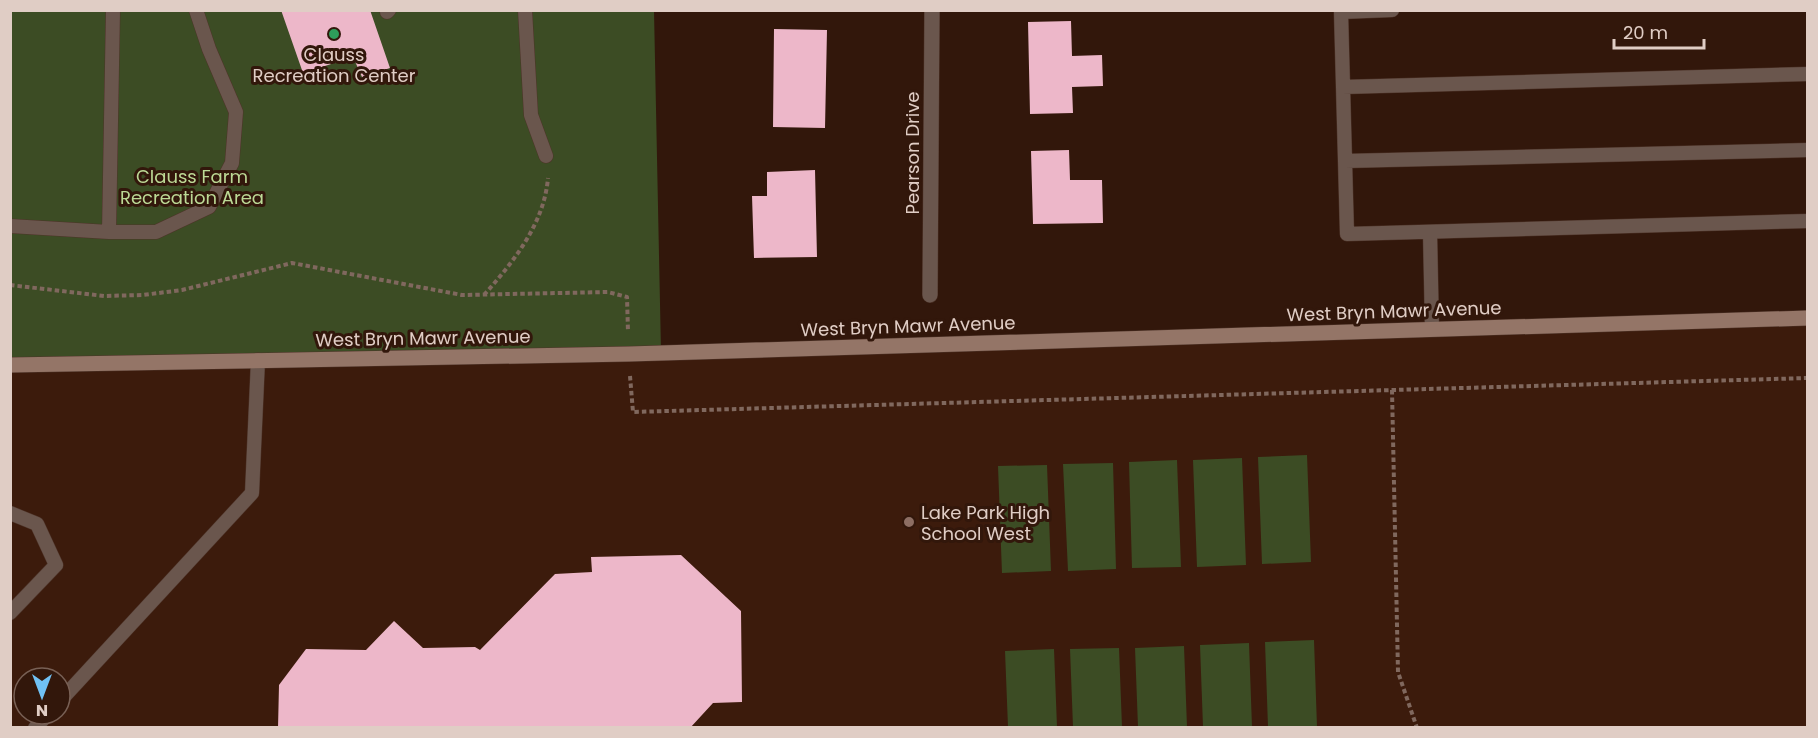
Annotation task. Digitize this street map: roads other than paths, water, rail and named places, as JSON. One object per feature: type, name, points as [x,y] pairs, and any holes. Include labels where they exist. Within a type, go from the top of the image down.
[{"type":"street","name":"Pearson Drive","points":[[930,295],[932,10]]},
{"type":"street","name":"West Bryn Mawr Avenue","points":[[10,365],[629,354],[1808,318]]},
{"type":"lane","points":[[109,232],[113,10]]},
{"type":"lane","points":[[10,226],[109,232],[156,232],[208,207],[232,163],[236,112],[209,49],[196,10]]},
{"type":"lane","points":[[525,10],[531,114],[546,156]]},
{"type":"lane","points":[[1392,10],[1341,12],[1347,234],[1808,221]]},
{"type":"lane","points":[[1343,87],[1808,74]]},
{"type":"lane","points":[[1346,161],[1808,150]]},
{"type":"lane","points":[[1430,232],[1432,329]]},
{"type":"lane","points":[[72,688],[252,494],[258,360]]},
{"type":"lane","points":[[10,513],[37,524],[56,565],[10,613]]},
{"type":"place","name":"Clauss Recreation Center","points":[[334,34]]},
{"type":"place","name":"Lake Park High School West","points":[[909,522]]},
{"type":"park label","name":"Clauss Farm Recreation Area","points":[[192,186]]}]
